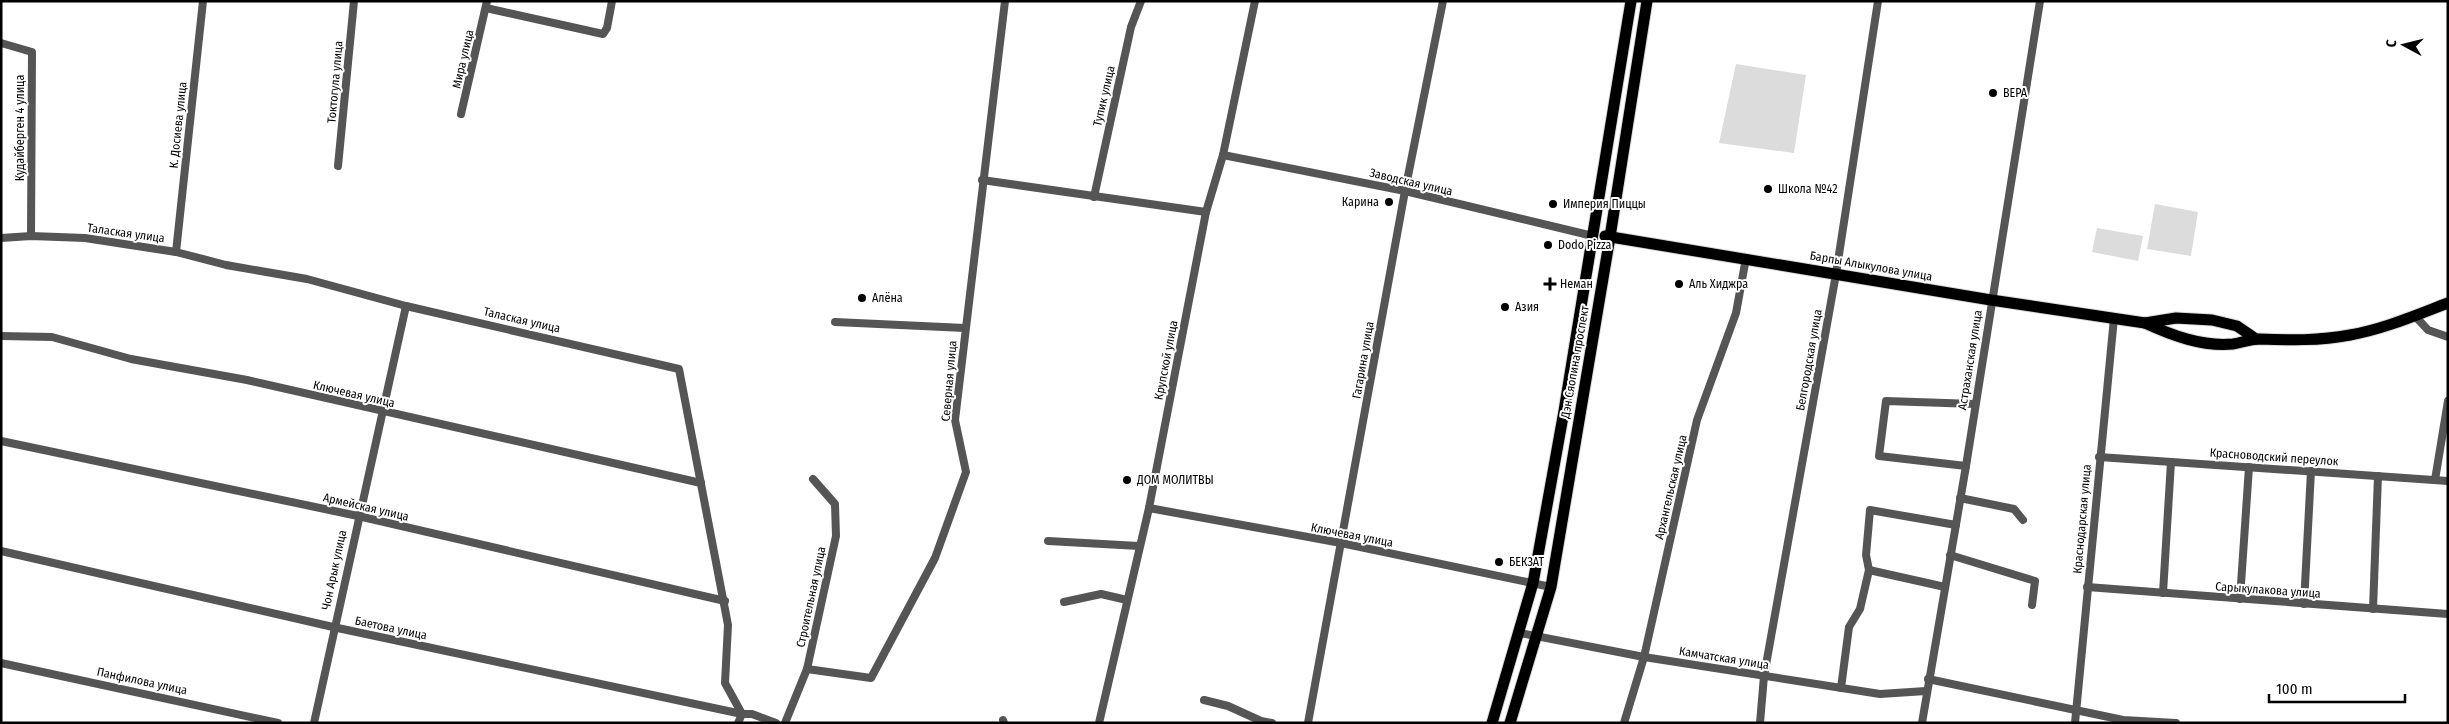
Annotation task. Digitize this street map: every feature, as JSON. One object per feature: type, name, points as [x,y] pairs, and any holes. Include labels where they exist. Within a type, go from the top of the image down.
[{"type":"main road","name":"Дэн Сяопина проспект","points":[[1492,723],[1520,633],[1533,583],[1593,236],[1631,1]]},
{"type":"main road","name":"Дэн Сяопина проспект","points":[[1510,723],[1551,587],[1610,237],[1647,1]]},
{"type":"main road","name":"Барпы Алыкулова улица","points":[[1593,236],[1746,258],[1991,300],[2145,323],[2175,337],[2232,344],[2256,339],[2315,339],[2351,335],[2415,316],[2448,303]]},
{"type":"main road","name":"Барпы Алыкулова улица","points":[[2145,323],[2176,318],[2212,320],[2236,326],[2256,339]]},
{"type":"street","name":"К. Досиева улица","points":[[176,252],[203,1]]},
{"type":"street","name":"Токтогула улица","points":[[338,166],[354,1]]},
{"type":"street","name":"Мира улица","points":[[461,114],[487,5],[603,34],[607,28],[612,1]]},
{"type":"street","name":"Северная улица","points":[[808,668],[871,678],[936,558],[966,472],[955,420],[982,180],[1005,1]]},
{"type":"street","name":"Тупик улица","points":[[1094,197],[1131,27],[1141,1]]},
{"type":"street","name":"Крупской улица","points":[[1099,723],[1149,508],[1206,212],[1223,155],[1255,1]]},
{"type":"street","name":"Гагарина улица","points":[[1308,723],[1405,191],[1443,1]]},
{"type":"street","name":"Белгородская улица","points":[[1760,723],[1764,676],[1836,274],[1878,1]]},
{"type":"street","name":"Астраханская улица","points":[[1922,723],[1928,679],[1966,466],[1974,404],[2040,1]]},
{"type":"street","name":"Кудайберген 4 улица","points":[[1,43],[32,52],[30,236]]},
{"type":"street","name":"Заводская улица","points":[[1223,155],[1405,191],[1593,236]]},
{"type":"street","points":[[982,180],[1206,212]]},
{"type":"street","name":"Талаская улица","points":[[1,238],[30,236],[85,238],[176,252],[226,265],[307,279],[406,306],[679,369],[725,601],[728,625],[725,683],[742,714]]},
{"type":"street","name":"Архангельская улица","points":[[1624,723],[1644,657],[1697,420],[1736,313],[1746,258]]},
{"type":"street","name":"Чон Арык улица","points":[[314,723],[333,627],[406,306]]},
{"type":"street","points":[[2415,316],[2428,330],[2448,337]]},
{"type":"street","name":"Краснодарская улица","points":[[2075,723],[2099,457],[2114,318]]},
{"type":"street","points":[[834,322],[965,328]]},
{"type":"street","name":"Ключевая улица","points":[[1,336],[52,337],[131,359],[247,380],[701,483]]},
{"type":"street","points":[[1966,466],[1879,456],[1886,401],[1974,404]]},
{"type":"street","points":[[2435,480],[2448,401]]},
{"type":"street","name":"Армейская улица","points":[[1,441],[358,516],[725,601]]},
{"type":"street","name":"Красноводский переулок","points":[[2099,457],[2448,481]]},
{"type":"street","points":[[2163,593],[2171,462]]},
{"type":"street","points":[[2240,599],[2249,467]]},
{"type":"street","points":[[2304,604],[2311,471]]},
{"type":"street","points":[[2373,609],[2378,476]]},
{"type":"street","name":"Строительная улица","points":[[785,723],[808,668],[836,536],[835,504],[813,479]]},
{"type":"street","points":[[1960,498],[2014,509],[2023,520]]},
{"type":"street","name":"Ключевая улица","points":[[1149,508],[1340,543],[1551,587]]},
{"type":"street","points":[[1841,688],[1849,627],[1860,609],[1870,570],[1866,554],[1870,510],[1956,525]]},
{"type":"street","points":[[1048,541],[1139,546]]},
{"type":"street","name":"Баетова улица","points":[[1,550],[333,627],[742,714],[752,714],[776,723]]},
{"type":"street","points":[[1950,555],[2035,581],[2032,605]]},
{"type":"street","points":[[1870,570],[1944,588]]},
{"type":"street","name":"Сарыкулакова улица","points":[[2088,587],[2448,614]]},
{"type":"street","points":[[1064,602],[1101,594],[1127,600]]},
{"type":"street","name":"Камчатская улица","points":[[1520,633],[1536,638],[1644,657],[1880,694],[1926,691]]},
{"type":"street","name":"Панфилова улица","points":[[1,664],[278,723]]},
{"type":"street","points":[[1928,679],[2123,720],[2176,723]]},
{"type":"street","points":[[1204,700],[1228,706],[1261,721],[1272,723]]},
{"type":"street","points":[[738,723],[742,714]]},
{"type":"shaded area","points":[[1736,64],[1806,75],[1794,153],[1719,143]]},
{"type":"shaded area","points":[[2155,204],[2198,212],[2191,256],[2147,249]]},
{"type":"shaded area","points":[[2097,228],[2143,236],[2138,261],[2092,252]]},
{"type":"place","name":"ВЕРА","points":[[1993,93]]},
{"type":"place","name":"Школа №42","points":[[1768,189]]},
{"type":"place","name":"Карина","points":[[1389,202]]},
{"type":"place","name":"Империя Пиццы","points":[[1553,204]]},
{"type":"place","name":"Dodo Pizza","points":[[1548,245]]},
{"type":"place","name":"Неман","points":[[1550,284]]},
{"type":"place","name":"Аль Хиджра","points":[[1679,284]]},
{"type":"place","name":"Алёна","points":[[862,298]]},
{"type":"place","name":"Азия","points":[[1505,307]]},
{"type":"place","name":"ДОМ МОЛИТВЫ","points":[[1127,480]]},
{"type":"place","name":"БЕКЗАТ","points":[[1499,562]]}]
